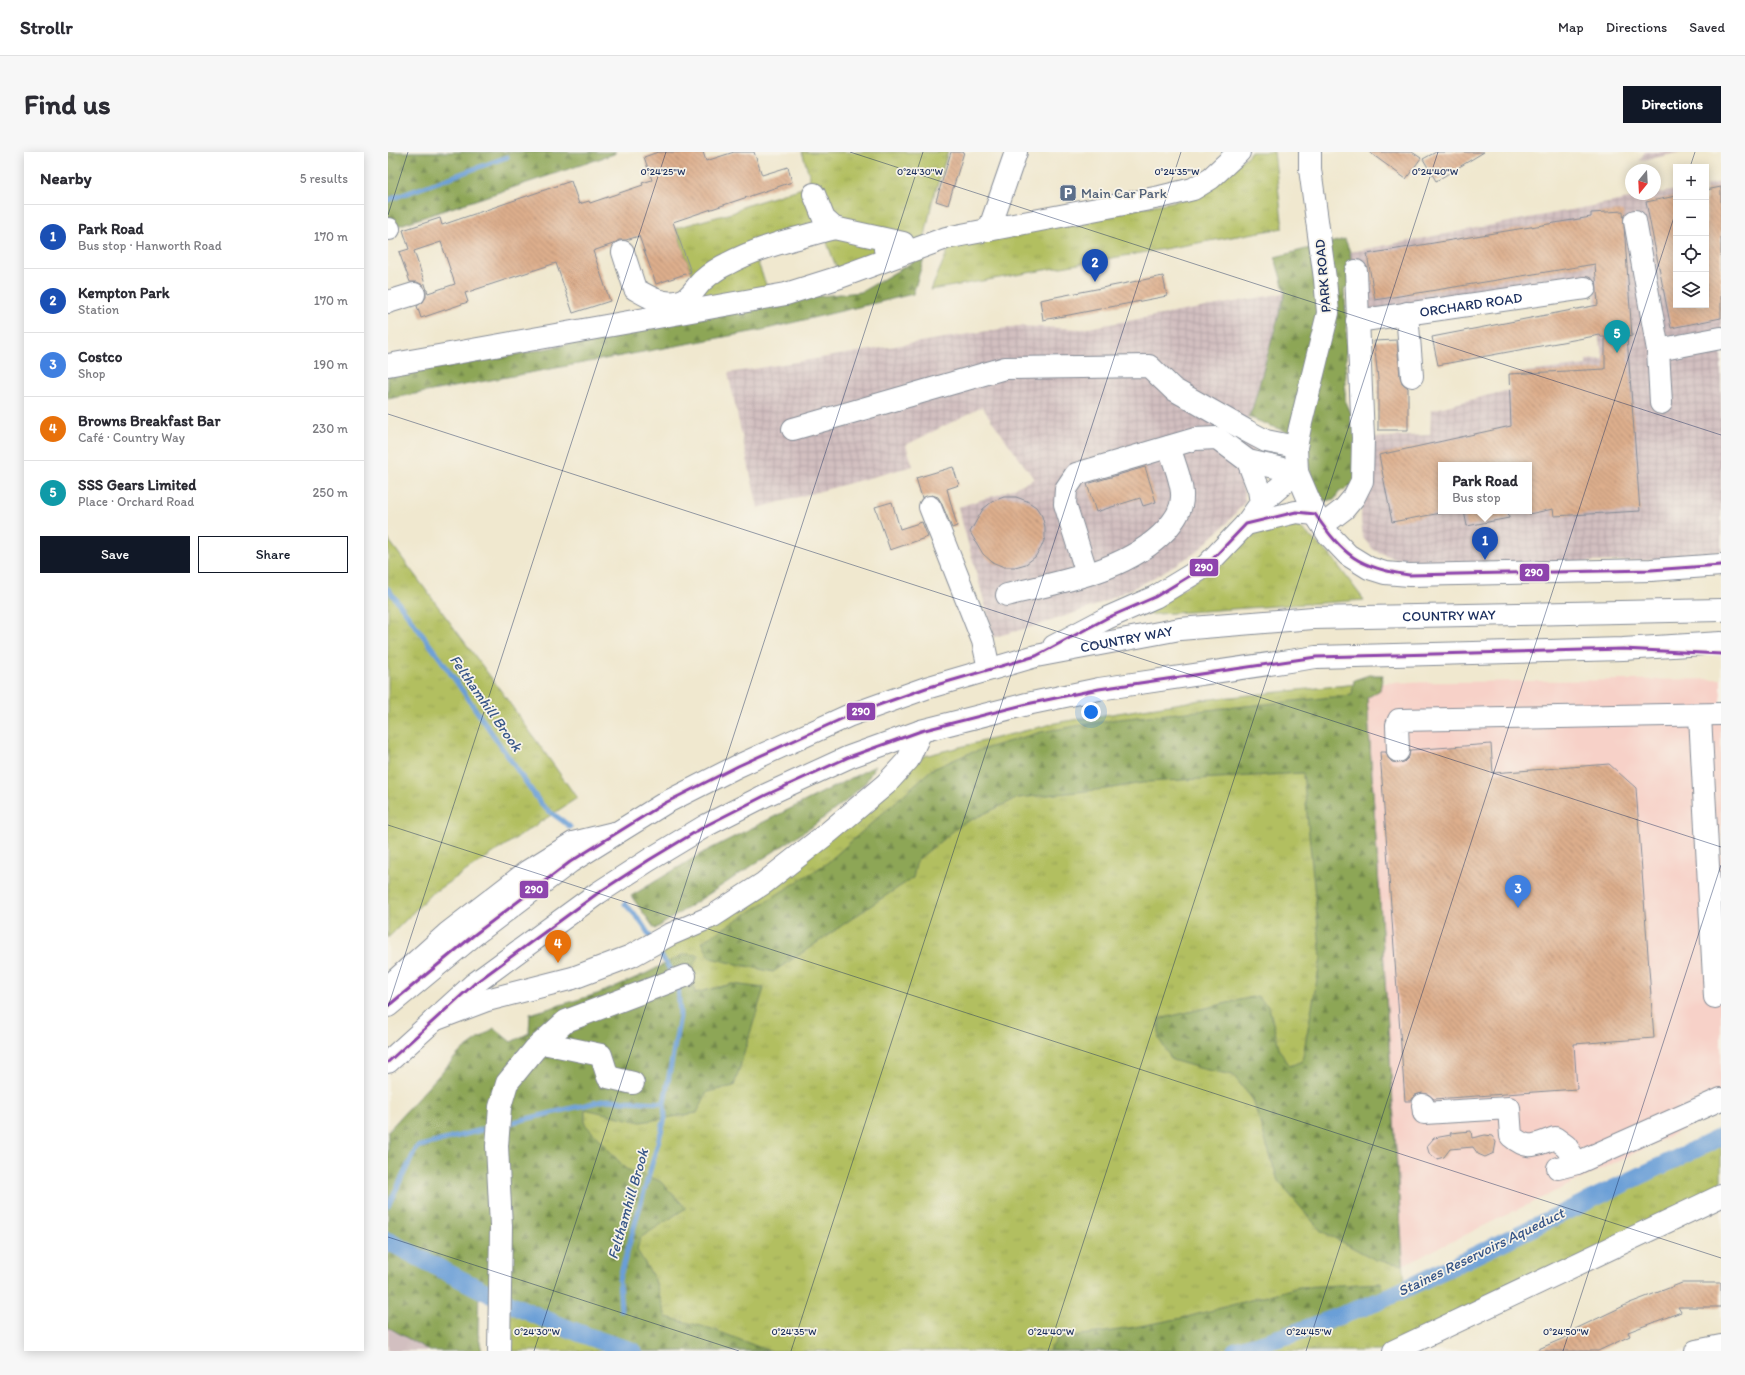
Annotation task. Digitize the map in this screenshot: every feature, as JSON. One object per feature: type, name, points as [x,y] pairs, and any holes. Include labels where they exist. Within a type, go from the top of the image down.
[{"type":"main road","points":[[989,230],[1016,152]]},
{"type":"main road","points":[[388,364],[656,308],[681,301],[687,304],[786,294],[840,277],[946,238],[1160,197],[1193,189],[1211,178],[1239,152]]},
{"type":"main road","name":"PARK ROAD","points":[[1310,152],[1310,169],[1325,279],[1328,313],[1296,448],[1297,472],[1319,519],[1328,534],[1348,555],[1369,568],[1385,573],[1409,575],[1643,570],[1721,565]]},
{"type":"main road","points":[[814,194],[824,219],[834,228]]},
{"type":"main road","points":[[1635,221],[1658,350],[1661,403]]},
{"type":"main road","points":[[687,304],[702,282],[728,263],[754,252],[834,228],[903,243],[768,290]]},
{"type":"main road","points":[[623,252],[635,289],[656,308]]},
{"type":"main road","points":[[1246,524],[1296,512],[1319,519],[1344,509],[1354,497],[1362,481],[1363,438],[1356,271]]},
{"type":"main road","name":"ORCHARD ROAD","points":[[1357,321],[1585,288]]},
{"type":"main road","points":[[388,302],[414,294]]},
{"type":"main road","points":[[1408,314],[1412,376]]},
{"type":"main road","points":[[1658,350],[1721,338]]},
{"type":"main road","points":[[793,430],[1005,368],[1149,366],[1173,389],[1247,431],[1266,441],[1296,448]]},
{"type":"main road","points":[[1086,574],[1065,504],[1064,496],[1070,481],[1076,474],[1195,439],[1217,438],[1248,461],[1297,472]]},
{"type":"main road","points":[[1006,595],[1086,574],[1129,558],[1154,542],[1172,522],[1180,510],[1183,496],[1169,447]]},
{"type":"main road","points":[[1248,461],[1259,490],[1261,503]]},
{"type":"main road","points":[[1036,656],[1107,618],[1156,597],[1206,566],[1246,524],[1261,503],[1297,472]]},
{"type":"main road","points":[[930,507],[984,644],[989,669]]},
{"type":"main road","name":"COUNTRY WAY","points":[[388,1006],[480,930],[570,862],[665,803],[738,766],[848,716],[926,688],[989,669],[1036,656],[1180,629],[1313,618],[1721,610]]},
{"type":"main road","points":[[388,1062],[431,1021],[474,984],[598,893],[708,825],[766,795],[849,757],[921,731],[1027,704],[1099,690],[1316,656],[1623,648],[1721,643]]},
{"type":"main road","points":[[1623,648],[1721,654]]},
{"type":"main road","points":[[1398,751],[1397,725],[1399,720],[1711,715],[1715,997]]},
{"type":"main road","points":[[431,1021],[487,1000],[573,978],[631,956],[669,936],[713,916],[764,883],[829,832],[886,784],[908,760],[921,731]]},
{"type":"main road","points":[[388,987],[448,934],[528,871],[573,843],[618,832]]},
{"type":"main road","points":[[499,1341],[501,1226],[497,1146],[500,1107],[507,1083],[542,1043],[566,1021],[675,980]]},
{"type":"main road","points":[[542,1043],[600,1055],[608,1077],[633,1083]]},
{"type":"main road","points":[[1423,1105],[1424,1113],[1509,1108],[1511,1136],[1523,1146],[1533,1146],[1555,1138],[1566,1146],[1568,1166],[1721,1099]]},
{"type":"main road","points":[[1394,1351],[1721,1196]]},
{"type":"main road","points":[[1696,1351],[1721,1346]]},
{"type":"shaded area","points":[[1645,152],[1682,152],[1639,161]]},
{"type":"shaded area","points":[[1721,182],[1721,551],[1652,560],[1550,563],[1421,562],[1396,559],[1374,550],[1363,538],[1361,521],[1363,438],[1430,435],[1431,410],[1509,390],[1509,374],[1586,365],[1586,360],[1604,359],[1599,340],[1594,286],[1361,315],[1354,287],[1350,252],[1625,200],[1661,200],[1661,193],[1673,191],[1673,308],[1709,308],[1709,184]]},
{"type":"shaded area","points":[[1285,293],[1252,410],[1236,438],[1256,448],[1241,472],[1245,502],[1226,524],[1195,553],[1146,582],[1095,606],[1039,625],[994,637],[958,507],[1000,494],[1034,479],[982,407],[906,445],[913,466],[758,508],[728,373],[1018,326],[1082,329]]},
{"type":"shaded area","points":[[1721,679],[1721,1111],[1403,1265],[1366,683]]},
{"type":"shaded area","points":[[388,1327],[411,1339],[430,1351],[388,1351]]},
{"type":"green space","points":[[388,152],[616,152],[614,154],[388,229]]},
{"type":"green space","points":[[802,152],[948,152],[932,202],[923,246],[840,277],[821,227],[754,252],[768,290],[684,312],[696,279],[691,272],[676,228],[735,212],[742,207],[802,188],[808,184],[810,177]]},
{"type":"green space","points":[[1250,152],[1274,152],[1283,228],[931,290],[951,243],[1182,200],[1248,156]]},
{"type":"green space","points":[[1345,239],[1350,252],[1354,287],[1344,288],[1347,322],[1345,400],[1363,438],[1362,481],[1339,492],[1335,499],[1325,501],[1316,487],[1310,472],[1307,440],[1248,417],[1252,410],[1285,293],[1275,257]]},
{"type":"green space","points":[[925,255],[913,294],[762,330],[388,399],[388,376],[488,360],[810,297],[861,292]]},
{"type":"green space","points":[[1284,522],[1301,528],[1330,555],[1364,600],[1144,615],[1214,568],[1255,531]]},
{"type":"green space","points":[[388,539],[501,691],[577,798],[431,894],[388,938]]},
{"type":"green space","points":[[1369,675],[1383,675],[1380,690],[1367,698],[1403,1265],[1376,1260],[1321,1231],[1278,1181],[1253,1100],[1233,1075],[1203,1069],[1172,1060],[1159,1039],[1159,1019],[1257,996],[1269,1007],[1280,1051],[1290,1066],[1302,1061],[1321,958],[1303,773],[1148,782],[1106,789],[1018,798],[962,824],[917,860],[913,878],[773,972],[710,958],[702,942],[827,863],[931,770],[967,754],[1041,732],[1119,719],[1352,695],[1354,680]]},
{"type":"green space","points":[[1366,683],[1405,1289],[1721,1137],[1721,1196],[1394,1351],[499,1351],[497,1146],[678,982],[654,944],[713,916],[908,760],[1060,722],[1201,700]]},
{"type":"green space","points":[[875,766],[866,782],[846,801],[813,826],[655,929],[631,896],[704,852]]},
{"type":"green space","points":[[684,954],[699,955],[691,971],[695,993],[732,984],[764,988],[734,1086],[707,1092],[697,1113],[641,1122],[585,1109],[585,1124],[626,1169],[660,1181],[686,1208],[640,1238],[637,1250],[655,1280],[666,1317],[712,1329],[769,1351],[628,1351],[589,1331],[557,1329],[534,1308],[479,1283],[478,1334],[482,1351],[430,1351],[388,1327],[388,1131],[459,1053],[494,1028],[511,1042],[529,1033],[530,1014],[600,993],[647,973]]},
{"type":"green space","points":[[1381,1283],[1385,1293],[1326,1316],[1214,1351],[1049,1351],[1058,1338],[1119,1330],[1187,1317],[1299,1287]]},
{"type":"building","points":[[658,152],[703,152],[706,161],[734,152],[754,152],[762,175],[788,167],[792,182],[673,222],[691,272],[656,284],[639,236],[626,240],[619,240],[613,244],[593,251],[610,301],[573,313],[556,263],[465,293],[468,302],[421,318],[417,306],[423,302],[426,297],[426,291],[423,285],[417,282],[410,282],[399,252],[409,249],[403,230],[440,218],[442,225],[571,181],[579,204],[589,201],[590,203],[643,185],[642,183],[652,180],[644,157]],"holes":[[[441,242],[455,284],[428,293],[414,251]]]},
{"type":"building","points":[[951,152],[964,152],[948,205],[936,201]]},
{"type":"building","points":[[1369,152],[1412,152],[1421,158],[1406,179]]},
{"type":"building","points":[[1436,152],[1484,152],[1436,181],[1423,159]]},
{"type":"building","points":[[1721,187],[1721,318],[1671,328],[1646,202],[1673,197],[1673,308],[1709,308],[1709,189]]},
{"type":"building","points":[[1623,211],[1632,336],[1627,337],[1640,511],[1554,516],[1553,509],[1532,513],[1532,462],[1438,462],[1438,514],[1392,522],[1379,455],[1511,426],[1509,374],[1605,369],[1605,337],[1601,337],[1600,335],[1438,365],[1432,337],[1598,305],[1595,264],[1375,300],[1367,254],[1591,217],[1591,213]]},
{"type":"building","points":[[1163,276],[1167,296],[1043,320],[1040,300]]},
{"type":"building","points":[[1397,340],[1400,377],[1402,383],[1408,388],[1408,430],[1378,430],[1378,379],[1374,341]]},
{"type":"building","points":[[953,467],[959,485],[947,489],[957,526],[952,528],[938,497],[932,495],[922,498],[916,478]]},
{"type":"building","points":[[1145,467],[1156,502],[1143,506],[1140,498],[1096,512],[1087,484]]},
{"type":"building","points":[[1004,497],[1016,497],[1027,501],[1036,507],[1042,516],[1045,527],[1045,538],[1035,557],[1026,564],[1015,567],[1004,567],[992,562],[983,554],[970,532],[983,509],[993,501]]},
{"type":"building","points":[[892,502],[900,529],[922,522],[928,537],[890,550],[875,507]]},
{"type":"building","points":[[1465,514],[1508,514],[1509,518],[1467,526]]},
{"type":"building","points":[[1491,744],[1493,773],[1609,764],[1636,788],[1654,1038],[1574,1044],[1577,1089],[1434,1099],[1428,1094],[1422,1093],[1415,1095],[1411,1101],[1405,1101],[1380,752],[1386,752],[1388,758],[1392,762],[1399,763],[1404,762],[1409,757],[1410,750]]},
{"type":"building","points":[[1471,1131],[1472,1138],[1485,1135],[1492,1136],[1496,1142],[1494,1153],[1485,1157],[1478,1154],[1473,1147],[1450,1149],[1444,1157],[1437,1159],[1429,1153],[1427,1146],[1434,1138],[1451,1135],[1450,1133]]},
{"type":"building","points":[[1682,1283],[1721,1283],[1721,1307],[1678,1307],[1681,1312],[1628,1332],[1630,1336],[1598,1351],[1534,1351],[1571,1335],[1569,1332],[1630,1303]]},
{"type":"waterway","points":[[388,200],[507,157]]},
{"type":"waterway","name":"Felthamhill Brook","points":[[388,589],[442,661],[541,804],[570,827]]},
{"type":"waterway","points":[[625,904],[639,919],[651,938]]},
{"type":"waterway","points":[[656,947],[674,976]]},
{"type":"waterway","name":"Felthamhill Brook","points":[[621,1311],[619,1280],[665,1118],[664,1103],[680,1016],[678,984]]},
{"type":"waterway","points":[[509,1123],[606,1100],[664,1103]]},
{"type":"waterway","points":[[388,1206],[417,1147],[489,1128]]},
{"type":"waterway","name":"Staines Reservoirs Aqueduct","points":[[1235,1351],[1289,1335],[1380,1301],[1721,1137]]},
{"type":"waterway","name":"Staines Reservoirs Aqueduct","points":[[388,1241],[477,1288],[538,1316],[601,1341],[633,1351]]},
{"type":"transit line","name":"290","points":[[388,1006],[474,935],[570,862],[665,803],[738,766],[848,716],[926,688],[1036,656],[1107,618],[1155,597],[1206,566],[1246,524],[1296,512],[1315,514],[1334,540],[1353,557],[1377,568],[1409,575],[1651,570],[1721,565]]},
{"type":"transit line","name":"290","points":[[388,1062],[474,984],[598,893],[649,860],[707,825],[766,795],[849,757],[921,731],[1027,704],[1099,689],[1316,657],[1623,649],[1721,654]]},
{"type":"place","name":"Main Car Park","points":[[1068,193]]},
{"type":"place","name":"Kempton Park","points":[[1095,282]]},
{"type":"place","name":"SSS Gears Limited","points":[[1617,353]]},
{"type":"place","name":"Park Road","points":[[1485,560]]},
{"type":"place","name":"Costco","points":[[1518,908]]},
{"type":"place","name":"Browns Breakfast Bar","points":[[558,963]]}]
